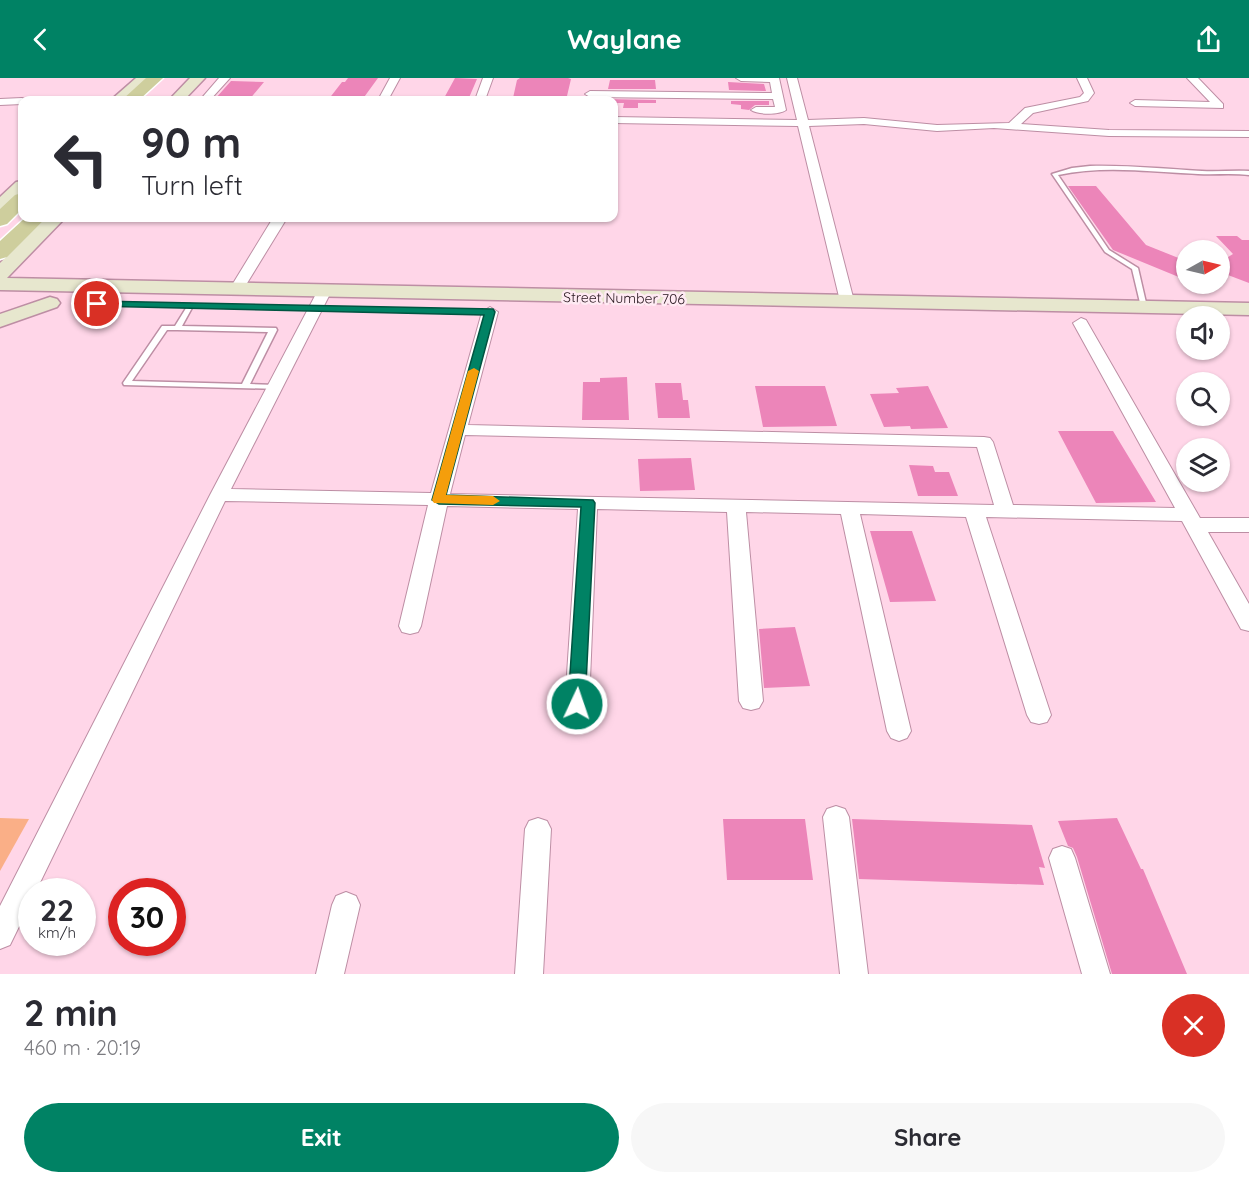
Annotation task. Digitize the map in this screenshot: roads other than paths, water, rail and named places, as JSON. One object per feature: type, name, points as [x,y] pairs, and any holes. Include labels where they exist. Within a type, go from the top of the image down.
[{"type":"main road","points":[[135,96],[155,78]]},
{"type":"main road","points":[[170,96],[179,78]]},
{"type":"main road","points":[[0,220],[18,203]]},
{"type":"main road","points":[[0,253],[32,222]]},
{"type":"street","points":[[123,96],[144,78]]},
{"type":"street","points":[[171,96],[198,78]]},
{"type":"street","points":[[209,96],[225,78]]},
{"type":"street","points":[[385,96],[395,78]]},
{"type":"street","points":[[481,96],[488,78]]},
{"type":"street","points":[[741,78],[774,78],[781,110],[745,110]]},
{"type":"street","points":[[792,78],[847,301]]},
{"type":"street","points":[[1011,126],[1029,110],[1084,99],[1089,93],[1082,78]]},
{"type":"street","points":[[1135,103],[1219,106],[1192,78]]},
{"type":"street","points":[[590,93],[777,96]]},
{"type":"street","points":[[0,102],[18,101]]},
{"type":"street","points":[[618,109],[721,110]]},
{"type":"street","points":[[618,120],[802,123],[864,121],[937,128],[1011,126],[1108,133],[1249,134]]},
{"type":"street","points":[[0,207],[18,190]]},
{"type":"street","points":[[0,274],[36,258],[54,222]]},
{"type":"street","points":[[236,290],[278,222]]},
{"type":"street","points":[[36,258],[49,274],[74,287]]},
{"type":"street","name":"Street Number 706","points":[[0,285],[236,290],[321,300],[847,301],[1249,309]]},
{"type":"street","points":[[0,935],[219,495],[321,300]]},
{"type":"street","points":[[0,303],[190,306],[321,300],[490,312],[1176,325]]},
{"type":"street","points":[[0,321],[50,303]]},
{"type":"street","points":[[410,626],[439,500],[490,312]]},
{"type":"street","points":[[1081,323],[1249,623]]},
{"type":"street","points":[[1230,325],[1249,326]]},
{"type":"street","points":[[458,430],[984,442],[1005,511]]},
{"type":"street","points":[[219,495],[1005,511],[1249,525]]},
{"type":"street","points":[[577,704],[588,503]]},
{"type":"street","points":[[736,506],[751,701]]},
{"type":"street","points":[[849,508],[899,731]]},
{"type":"street","points":[[975,511],[1039,715]]},
{"type":"street","points":[[836,817],[855,974]]},
{"type":"street","points":[[529,974],[538,829]]},
{"type":"street","points":[[1062,858],[1096,974]]},
{"type":"street","points":[[330,974],[346,905]]},
{"type":"lane","points":[[1144,307],[1135,268],[1107,251],[1055,174],[1068,170],[1123,168],[1249,173]]},
{"type":"lane","points":[[177,328],[190,306]]},
{"type":"lane","points":[[245,386],[273,330],[165,328],[127,383],[276,387]]}]
